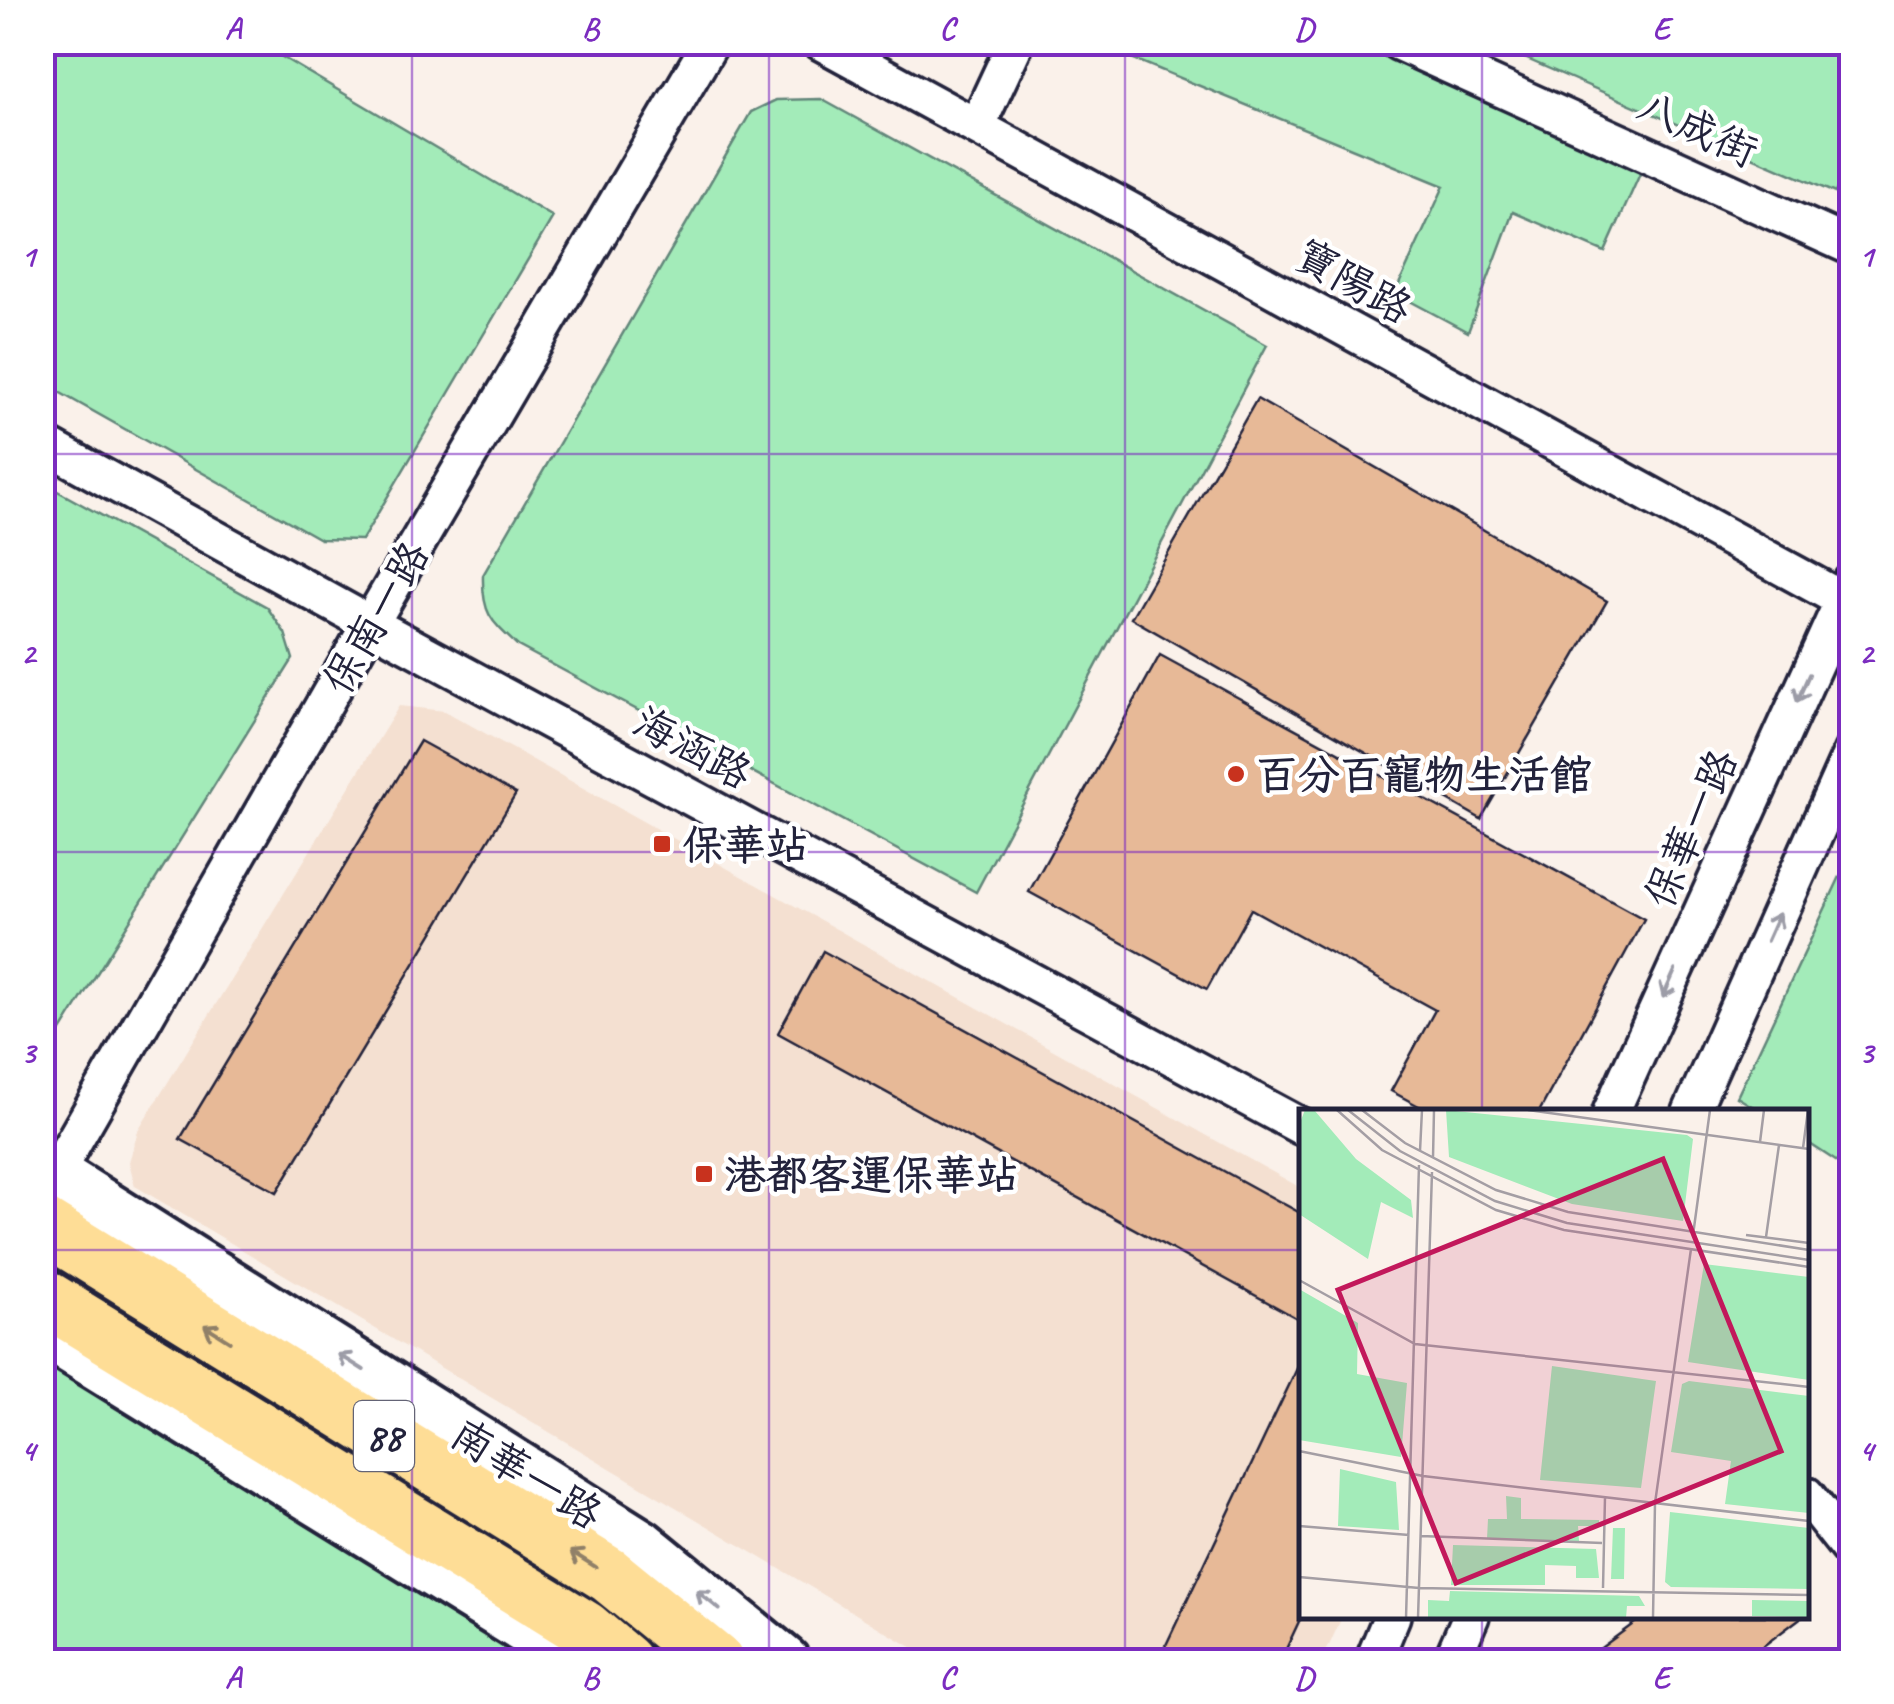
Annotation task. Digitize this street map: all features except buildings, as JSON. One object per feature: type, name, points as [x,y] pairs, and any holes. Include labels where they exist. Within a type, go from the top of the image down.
[{"type":"highway","name":"88","points":[[46,1190],[609,1576],[716,1662]]},
{"type":"highway","name":"88","points":[[42,1296],[585,1630],[624,1662]]},
{"type":"main road","name":"南華一路","points":[[46,1190],[641,1546],[784,1662]]},
{"type":"main road","points":[[42,1330],[580,1662]]},
{"type":"street","name":"保南一路","points":[[46,1190],[370,624],[712,42]]},
{"type":"street","name":"寶陽路","points":[[821,42],[1849,595]]},
{"type":"street","points":[[978,126],[1016,42]]},
{"type":"street","name":"八成街","points":[[1398,42],[1852,247]]},
{"type":"street","name":"海涵路","points":[[42,444],[1299,1124]]},
{"type":"street","name":"保華一路","points":[[1611,1109],[1849,595]]},
{"type":"street","points":[[1691,1109],[1852,751]]},
{"type":"street","points":[[1809,1499],[1852,1554]]},
{"type":"street","points":[[1373,1662],[1391,1619]]},
{"type":"street","points":[[1452,1662],[1470,1619]]},
{"type":"shaded area","name":"港都客運保華站","points":[[399,706],[445,711],[1299,1187],[1299,1619],[1341,1619],[1322,1661],[935,1661],[135,1186],[129,1162],[138,1131]]},
{"type":"green space","points":[[42,43],[276,43],[272,51],[553,217],[362,540],[320,539],[43,383]]},
{"type":"green space","points":[[1095,43],[1384,43],[1648,156],[1605,252],[1513,212],[1468,332],[1395,293],[1444,186]]},
{"type":"green space","points":[[1490,43],[1851,43],[1851,157],[1835,193]]},
{"type":"green space","points":[[821,99],[1267,345],[976,892],[518,646],[495,623],[484,599],[483,575],[751,112],[776,100]]},
{"type":"green space","points":[[43,483],[267,607],[285,633],[293,659],[43,1060]]},
{"type":"green space","points":[[1851,853],[1851,1171],[1809,1143],[1809,1109],[1757,1109],[1737,1097]]},
{"type":"green space","points":[[42,1354],[545,1661],[43,1661]]},
{"type":"place","name":"百分百寵物生活館","points":[[1236,774]]},
{"type":"place","name":"保華站","points":[[662,844]]},
{"type":"place","name":"港都客運保華站","points":[[704,1174]]}]
